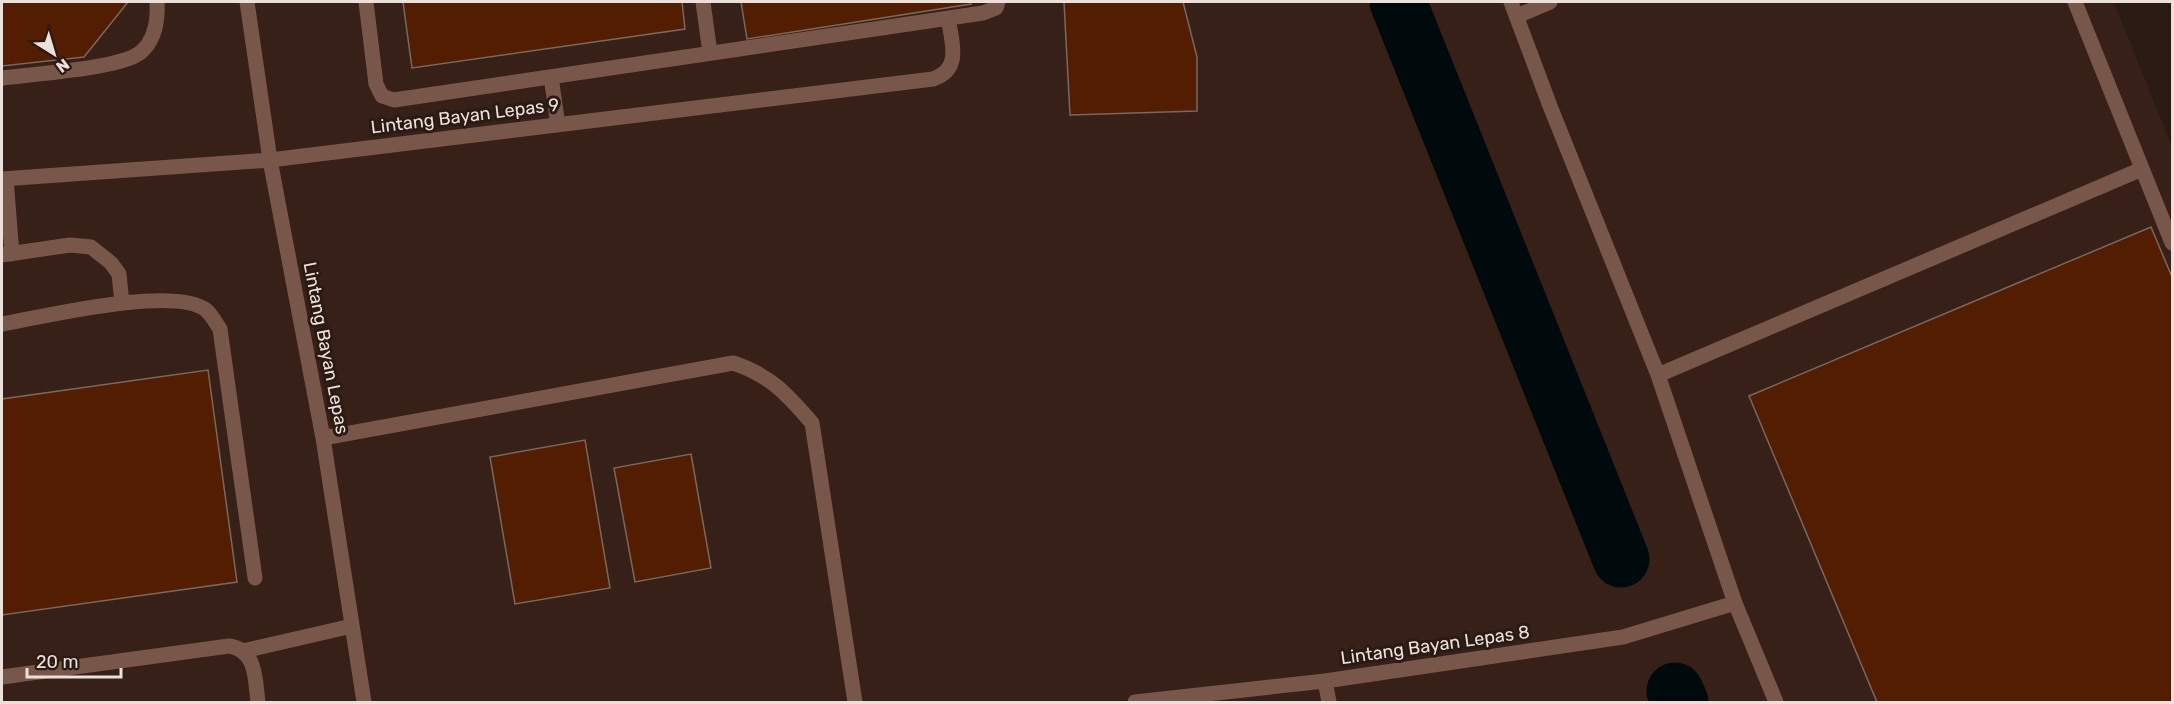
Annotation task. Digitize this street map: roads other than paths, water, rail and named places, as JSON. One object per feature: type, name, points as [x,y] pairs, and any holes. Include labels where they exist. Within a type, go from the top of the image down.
[{"type":"street","points":[[2,78],[122,62],[141,52],[154,35],[157,2]]},
{"type":"street","name":"Lintang Bayan Lepas","points":[[247,2],[270,160],[323,438],[364,702]]},
{"type":"street","points":[[366,2],[376,84],[382,96],[394,100],[983,13],[996,8],[998,2]]},
{"type":"street","points":[[703,2],[710,53]]},
{"type":"street","points":[[1550,2],[1514,9],[1550,106],[1658,375],[1735,603],[1776,702]]},
{"type":"street","points":[[2075,2],[2172,243]]},
{"type":"street","name":"Lintang Bayan Lepas 9","points":[[4,179],[270,160],[933,79],[949,70],[953,62],[948,18]]},
{"type":"street","points":[[551,77],[558,125]]},
{"type":"street","points":[[1658,375],[2142,169]]},
{"type":"street","points":[[4,179],[7,255],[70,245],[91,248],[111,263],[119,274],[122,303]]},
{"type":"street","points":[[2,324],[122,303],[183,301],[206,310],[220,328],[255,578]]},
{"type":"street","points":[[323,438],[733,363],[756,370],[785,392],[812,423],[855,702]]},
{"type":"street","name":"Lintang Bayan Lepas 8","points":[[1135,702],[1325,681],[1623,637],[1735,603]]},
{"type":"street","points":[[243,651],[352,626]]},
{"type":"street","points":[[2,677],[229,646],[243,651],[251,659],[258,702]]},
{"type":"street","points":[[1325,681],[1329,702]]},
{"type":"waterway","points":[[1398,2],[1621,559]]},
{"type":"waterway","points":[[1675,691],[1680,702]]}]
